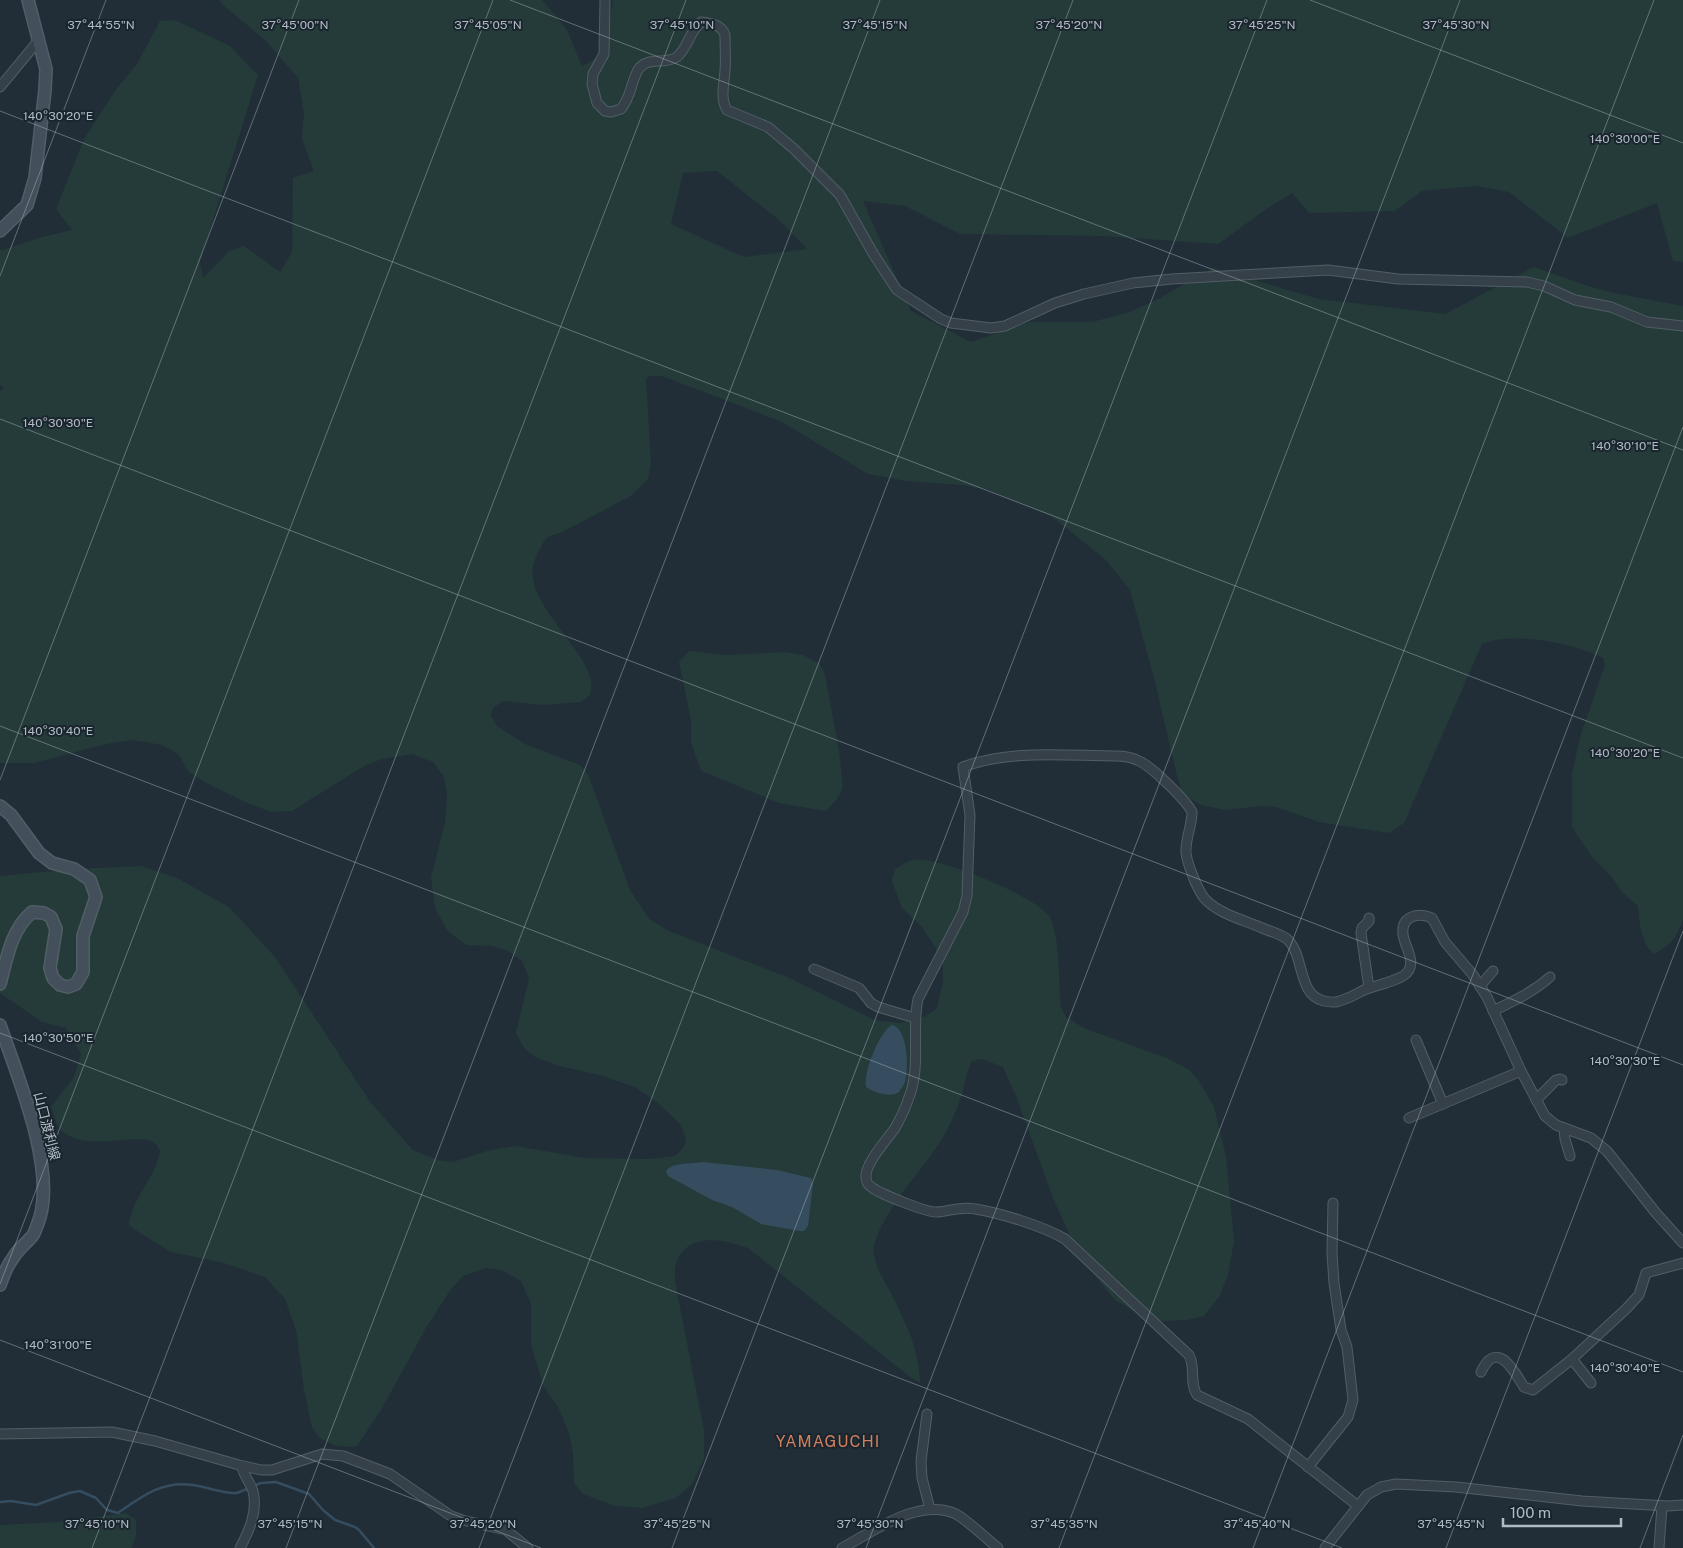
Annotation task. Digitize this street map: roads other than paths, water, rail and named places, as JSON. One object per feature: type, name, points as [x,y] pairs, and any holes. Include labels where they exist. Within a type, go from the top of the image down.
[{"type":"main road","points":[[0,231],[27,205],[35,178],[46,69],[28,0]]},
{"type":"main road","points":[[0,806],[11,815],[39,853],[52,863],[74,869],[90,880],[96,897],[83,936],[83,972],[76,984],[68,987],[60,985],[53,978],[50,968],[56,929],[51,917],[44,913],[32,912],[21,921],[11,944],[0,984]]},
{"type":"main road","name":"山口渡利線","points":[[0,1025],[37,1140],[42,1167],[43,1192],[40,1215],[34,1234],[14,1256],[0,1285]]},
{"type":"street","points":[[605,0],[604,54],[591,79],[597,103],[601,108],[611,112],[622,109],[630,94],[638,69],[647,62],[672,60],[677,57],[694,29],[701,22],[719,27],[725,35],[724,105],[728,110],[768,127],[794,149],[840,195],[874,255],[897,290],[941,319],[951,323],[991,328],[998,327],[1084,294],[1140,282],[1328,270],[1374,277],[1404,279],[1527,282],[1544,286],[1575,300],[1611,307],[1647,322],[1683,326]]},
{"type":"street","points":[[0,86],[39,40]]},
{"type":"street","points":[[1358,1506],[1248,1420],[1197,1396],[1193,1386],[1192,1365],[1189,1355],[1065,1239],[1034,1226],[977,1209],[960,1208],[937,1212],[928,1211],[869,1186],[866,1176],[867,1168],[895,1128],[912,1089],[917,1052],[915,1018],[918,999],[963,912],[968,896],[970,815],[963,767],[974,762],[1024,756],[1116,756],[1127,757],[1144,764],[1185,802],[1192,812],[1186,854],[1190,870],[1203,897],[1224,911],[1288,940],[1299,960],[1308,989],[1318,999],[1338,1002],[1369,988],[1402,977],[1409,968],[1410,960],[1403,934],[1404,924],[1410,917],[1421,914],[1432,918],[1445,942],[1473,974],[1480,986],[1540,1109],[1549,1120],[1591,1138],[1607,1151],[1656,1214],[1683,1243]]},
{"type":"street","points":[[1369,918],[1361,933],[1369,988]]},
{"type":"street","points":[[814,969],[859,988],[871,1003],[878,1007],[915,1018]]},
{"type":"street","points":[[1480,986],[1493,971]]},
{"type":"street","points":[[1493,1011],[1528,994],[1550,976]]},
{"type":"street","points":[[1416,1040],[1443,1104]]},
{"type":"street","points":[[1409,1118],[1521,1071]]},
{"type":"street","points":[[1536,1100],[1556,1080],[1562,1080]]},
{"type":"street","points":[[1564,1128],[1570,1156]]},
{"type":"street","points":[[1308,1467],[1348,1417],[1353,1400],[1347,1347],[1341,1330],[1334,1283],[1332,1253],[1333,1203]]},
{"type":"street","points":[[1481,1372],[1488,1361],[1494,1358],[1502,1359],[1508,1362],[1524,1387],[1533,1390],[1572,1359],[1635,1299],[1642,1289],[1646,1273],[1683,1263]]},
{"type":"street","points":[[1572,1359],[1592,1383]]},
{"type":"street","points":[[927,1414],[920,1461],[930,1509]]},
{"type":"street","points":[[0,1434],[112,1432],[155,1440],[242,1466],[267,1470],[322,1454],[348,1457],[390,1474],[450,1516],[506,1530],[528,1548]]},
{"type":"street","points":[[240,1548],[250,1527],[254,1505],[253,1492],[242,1466]]},
{"type":"street","points":[[1325,1548],[1367,1495],[1381,1487],[1404,1483],[1582,1500],[1662,1506],[1683,1505]]},
{"type":"street","points":[[1659,1548],[1662,1506]]},
{"type":"street","points":[[842,1548],[912,1512],[930,1509],[943,1510],[957,1515],[998,1548]]},
{"type":"water","points":[[892,1025],[901,1033],[904,1041],[907,1068],[905,1082],[899,1092],[887,1095],[866,1087],[866,1081],[869,1063],[877,1044]]},
{"type":"water","points":[[703,1162],[777,1170],[811,1178],[813,1184],[808,1226],[804,1231],[800,1231],[761,1224],[732,1207],[712,1200],[668,1176],[666,1171],[677,1165]]},
{"type":"waterway","points":[[0,1502],[11,1501],[36,1505],[80,1491],[96,1498],[107,1510],[118,1513],[152,1491],[171,1485],[193,1485],[222,1492],[237,1493],[261,1483],[276,1482],[309,1494],[335,1520],[359,1530],[374,1548]]},
{"type":"district","name":"YAMAGUCHI","points":[[828,1441]]}]
